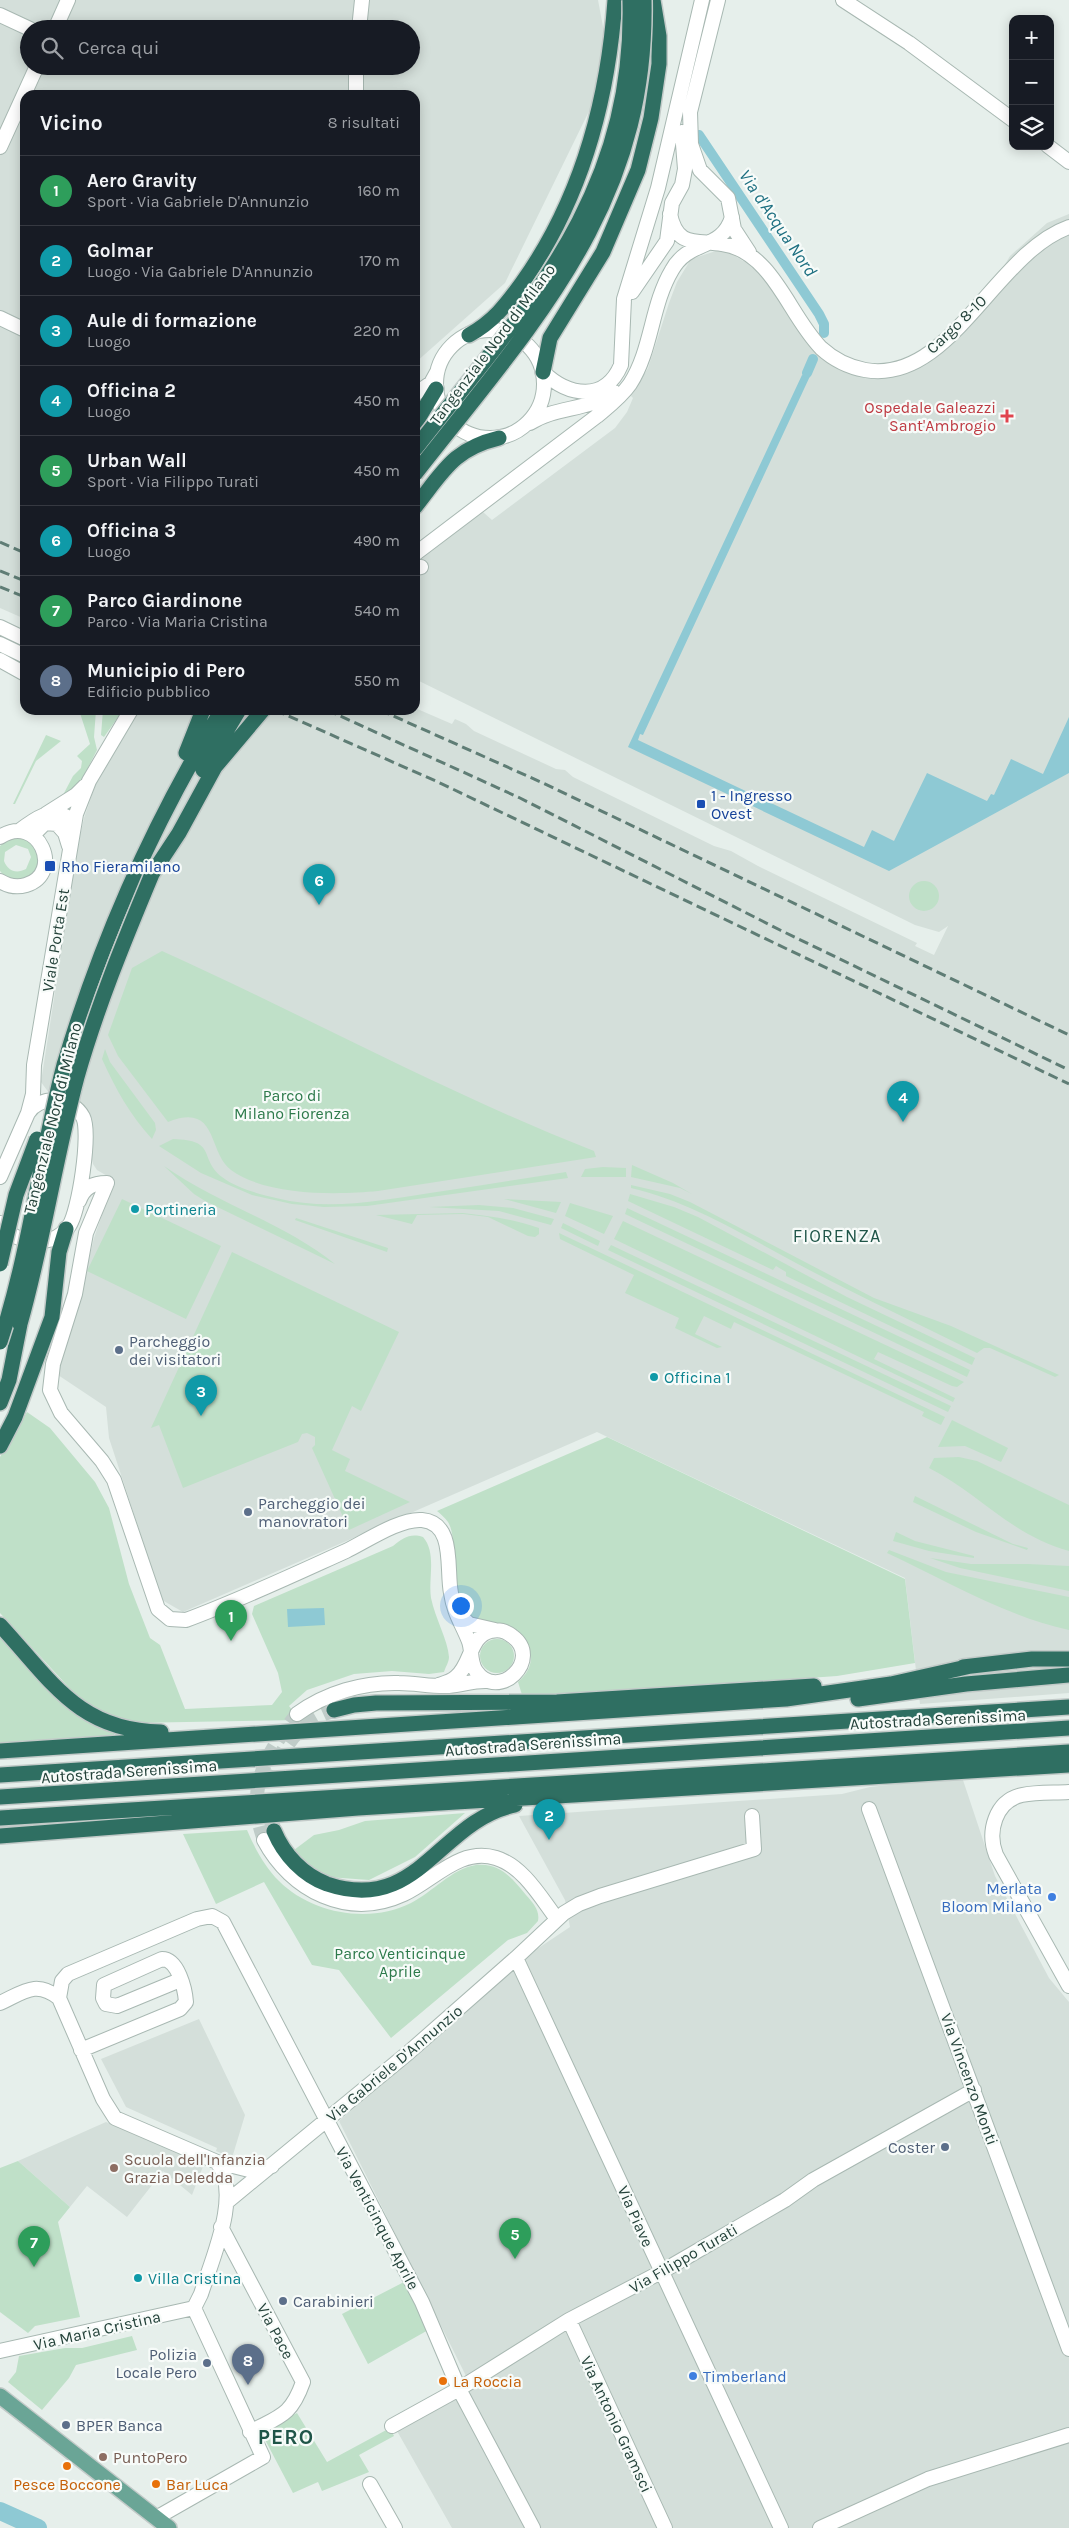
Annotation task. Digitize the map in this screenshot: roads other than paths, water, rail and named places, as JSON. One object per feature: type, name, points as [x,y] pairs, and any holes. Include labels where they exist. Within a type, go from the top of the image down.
[{"type":"highway","points":[[468,335],[487,326],[500,313],[534,266],[565,209],[589,149],[605,86],[615,0]]},
{"type":"highway","name":"Tangenziale Nord di Milano","points":[[420,443],[526,310],[561,257],[587,207],[605,162],[620,110],[628,55],[630,0]]},
{"type":"highway","name":"Tangenziale Nord di Milano","points":[[420,468],[546,304],[573,264],[604,204],[627,142],[638,88],[644,44],[644,0]]},
{"type":"highway","points":[[543,372],[550,338],[603,252],[640,161],[659,64],[659,36],[653,0]]},
{"type":"highway","points":[[420,416],[436,389]]},
{"type":"highway","points":[[420,501],[458,455],[477,443],[499,438]]},
{"type":"highway","points":[[146,848],[164,796],[193,740],[202,715]]},
{"type":"highway","name":"Tangenziale Nord di Milano","points":[[0,1342],[22,1259],[48,1130],[64,1065],[102,954],[146,848],[190,764],[219,715]]},
{"type":"highway","name":"Tangenziale Nord di Milano","points":[[0,1381],[20,1324],[81,1065],[109,979],[152,874],[183,807],[236,715]]},
{"type":"highway","points":[[152,874],[179,832],[215,767],[259,715]]},
{"type":"highway","points":[[0,1264],[16,1195],[34,1151],[41,1120],[64,1065]]},
{"type":"highway","points":[[0,1446],[15,1417],[52,1317],[59,1252],[66,1229]]},
{"type":"highway","points":[[0,1402],[9,1380],[20,1324]]},
{"type":"highway","points":[[0,1624],[72,1703],[104,1724],[148,1732],[232,1728],[325,1730]]},
{"type":"highway","points":[[334,1710],[354,1705],[376,1703],[557,1702],[838,1684],[882,1680],[971,1666],[1032,1659],[1069,1658]]},
{"type":"highway","points":[[5,1751],[659,1709],[819,1695],[929,1677],[971,1666]]},
{"type":"highway","points":[[659,1709],[734,1707],[841,1700],[966,1684],[1069,1675]]},
{"type":"highway","name":"Autostrada Serenissima","points":[[0,1775],[1069,1707]]},
{"type":"highway","name":"Autostrada Serenissima","points":[[0,1798],[1069,1728]]},
{"type":"highway","points":[[0,1836],[93,1821],[1069,1752]]},
{"type":"highway","points":[[0,1822],[93,1821],[358,1808],[1069,1765]]},
{"type":"highway","points":[[269,1836],[292,1860],[314,1878],[343,1888],[374,1890],[397,1883],[412,1875],[469,1825],[495,1811],[515,1805],[567,1802],[641,1791]]},
{"type":"highway","points":[[0,1818],[93,1821]]},
{"type":"main road","points":[[0,2396],[169,2528]]},
{"type":"street","points":[[59,20],[68,0]]},
{"type":"street","points":[[360,20],[362,0]]},
{"type":"street","points":[[420,391],[431,383],[444,356],[455,344],[468,335],[485,331],[502,332],[518,338],[531,349],[543,372],[552,381],[571,390],[591,391],[606,385],[613,379],[621,365],[621,328],[624,299],[658,188],[702,0]]},
{"type":"street","points":[[718,0],[690,112],[690,127],[697,163],[705,177],[728,198],[738,238],[754,258]]},
{"type":"street","points":[[843,0],[909,43],[1009,117]]},
{"type":"street","points":[[0,15],[20,24]]},
{"type":"street","points":[[621,328],[626,307],[637,283],[667,241],[672,203],[685,170],[681,124],[687,87],[685,72]]},
{"type":"street","points":[[27,90],[34,75]]},
{"type":"street","points":[[356,75],[356,90]]},
{"type":"street","points":[[0,147],[20,104]]},
{"type":"street","points":[[1053,150],[1069,162]]},
{"type":"street","points":[[677,194],[684,187],[694,183],[714,185]]},
{"type":"street","points":[[670,214],[677,233],[685,240],[695,243],[732,246],[754,258]]},
{"type":"street","points":[[420,561],[616,400],[630,384],[642,356],[658,300],[672,269],[686,252],[706,244],[723,234],[732,217]]},
{"type":"street","name":"Cargo 8-10","points":[[754,258],[773,278],[804,325],[822,348],[842,363],[854,368],[881,371],[907,366],[932,350],[953,331],[1032,248],[1057,231],[1069,227]]},
{"type":"street","points":[[0,318],[20,328]]},
{"type":"street","points":[[438,371],[436,389],[440,406],[450,421],[464,432],[481,437],[499,438],[544,415],[602,400],[624,383],[642,356]]},
{"type":"street","points":[[523,427],[539,407],[543,396],[543,372]]},
{"type":"street","points":[[0,627],[20,637]]},
{"type":"street","points":[[0,644],[20,654]]},
{"type":"street","points":[[0,660],[20,671]]},
{"type":"street","name":"Viale Porta Est","points":[[0,1177],[28,1113],[33,1094],[34,1065],[73,829],[89,781],[128,715]]},
{"type":"street","points":[[0,837],[7,833],[19,831],[81,792],[89,781]]},
{"type":"street","points":[[44,815],[56,812],[64,814],[71,821],[73,829]]},
{"type":"street","points":[[0,881],[17,887],[30,884],[37,878],[45,862],[37,832],[43,824],[52,822],[61,827],[69,847]]},
{"type":"street","points":[[19,831],[30,834],[41,845]]},
{"type":"street","name":"Viale Porta Est","points":[[34,1065],[41,1093],[49,1100]]},
{"type":"street","points":[[28,1113],[34,1105],[49,1100],[68,1104],[82,1116],[86,1131],[76,1212]]},
{"type":"street","points":[[0,1161],[12,1148]]},
{"type":"street","points":[[84,1155],[88,1172],[107,1183]]},
{"type":"street","points":[[0,1223],[9,1233],[32,1241],[56,1238],[66,1229],[76,1212],[86,1188],[94,1184],[107,1183]]},
{"type":"street","points":[[107,1183],[86,1233],[76,1290],[53,1364],[50,1390],[61,1413],[102,1461],[114,1480],[156,1604],[161,1613],[173,1620],[186,1620],[346,1551],[398,1526],[421,1520],[436,1525],[446,1540],[450,1591],[455,1611],[469,1640],[476,1673],[488,1681]]},
{"type":"street","points":[[297,1714],[330,1695],[367,1686],[393,1683],[439,1686],[457,1685],[470,1681],[495,1682],[510,1679],[521,1668],[523,1660],[523,1652],[516,1639],[503,1631],[469,1624],[455,1611]]},
{"type":"street","points":[[439,1686],[460,1674],[471,1654],[474,1644],[481,1636],[495,1630]]},
{"type":"street","points":[[1069,1792],[1021,1795],[1005,1803],[994,1819],[992,1837],[996,1855],[1069,1986]]},
{"type":"street","name":"Via Vincenzo Monti","points":[[869,1810],[1069,2349]]},
{"type":"street","name":"Via Gabriele D'Annunzio","points":[[228,2202],[326,2121],[516,1958],[557,1919],[579,1904],[593,1898],[754,1849],[752,1816]]},
{"type":"street","points":[[269,1836],[281,1867],[301,1885],[316,1894],[353,1903],[375,1902],[404,1894],[452,1864],[469,1857],[488,1856],[497,1858],[512,1866],[524,1877],[557,1919]]},
{"type":"street","name":"Via Venticinque Aprile","points":[[59,1998],[62,1981],[68,1974],[197,1919],[212,1916],[223,1922],[422,2302],[459,2389],[532,2528]]},
{"type":"street","name":"Via Piave","points":[[516,1958],[590,2113],[661,2272],[781,2528]]},
{"type":"street","points":[[81,2050],[180,2009],[186,2002],[180,1980],[172,1961],[162,1959],[104,1985],[103,1998],[111,2006],[122,2005],[180,1980]]},
{"type":"street","points":[[0,2003],[38,1987],[46,1989],[59,1998],[102,2099],[115,2118],[217,2162],[249,2170],[272,2166]]},
{"type":"street","name":"Via Filippo Turati","points":[[392,2426],[459,2389],[569,2320],[661,2272],[785,2200],[813,2180],[974,2090]]},
{"type":"street","points":[[156,2518],[263,2457],[194,2308],[202,2294],[228,2202],[226,2178],[217,2162]]},
{"type":"street","name":"Via Pace","points":[[221,2227],[303,2382],[296,2403],[288,2412],[250,2432]]},
{"type":"street","name":"Via Maria Cristina","points":[[0,2352],[194,2308]]},
{"type":"street","name":"Via Antonio Gramsci","points":[[569,2320],[665,2528]]},
{"type":"street","points":[[820,2528],[928,2479],[1069,2435]]},
{"type":"street","points":[[370,2484],[396,2528]]},
{"type":"water","points":[[807,373],[811,374],[643,735],[640,734],[638,740],[864,847],[872,830],[894,841],[927,773],[987,801],[991,794],[994,795],[1011,759],[1043,774],[1069,717],[1069,773],[889,871],[628,747],[802,375],[806,376]]},
{"type":"water","points":[[324,1608],[325,1625],[288,1627],[287,1609]]},
{"type":"waterway","name":"Via d'Acqua Nord","points":[[699,135],[819,314],[824,324],[824,333]]},
{"type":"waterway","name":"Via d'Acqua Nord","points":[[807,373],[813,359]]},
{"type":"waterway","points":[[0,2511],[38,2528]]},
{"type":"tunnel","points":[[274,1831],[270,1813],[270,1794],[273,1776],[280,1758],[289,1742],[301,1728],[316,1718],[334,1710]]},
{"type":"tunnel","points":[[264,1840],[257,1804],[258,1788],[268,1758],[276,1743],[297,1714]]},
{"type":"railway","points":[[0,542],[20,551]]},
{"type":"railway","points":[[0,571],[20,579]]},
{"type":"railway","points":[[0,587],[20,595]]},
{"type":"railway","points":[[286,715],[438,782],[1069,1084]]},
{"type":"railway","points":[[338,715],[520,798],[780,930],[1069,1070]]},
{"type":"railway","points":[[391,715],[543,783],[1069,1035]]},
{"type":"place","name":"Ospedale Galeazzi Sant'Ambrogio","points":[[1007,416]]},
{"type":"place","name":"1 - Ingresso Ovest","points":[[701,804]]},
{"type":"place","name":"Rho Fieramilano","points":[[50,866]]},
{"type":"place","name":"Officina 3","points":[[319,905]]},
{"type":"place","name":"Officina 2","points":[[903,1122]]},
{"type":"place","name":"Portineria","points":[[135,1209]]},
{"type":"place","name":"Parcheggio dei visitatori","points":[[119,1350]]},
{"type":"place","name":"Officina 1","points":[[654,1377]]},
{"type":"place","name":"Aule di formazione","points":[[201,1416]]},
{"type":"place","name":"Parcheggio dei manovratori","points":[[248,1512]]},
{"type":"place","name":"Aero Gravity","points":[[231,1641]]},
{"type":"place","name":"Golmar","points":[[549,1840]]},
{"type":"place","name":"Merlata Bloom Milano","points":[[1052,1897]]},
{"type":"place","name":"Coster","points":[[945,2147]]},
{"type":"place","name":"Scuola dell'Infanzia Grazia Deledda","points":[[114,2168]]},
{"type":"place","name":"Urban Wall","points":[[515,2259]]},
{"type":"place","name":"Parco Giardinone","points":[[34,2267]]},
{"type":"place","name":"Villa Cristina","points":[[138,2278]]},
{"type":"place","name":"Carabinieri","points":[[283,2301]]},
{"type":"place","name":"Polizia Locale Pero","points":[[207,2363]]},
{"type":"place","name":"Timberland","points":[[693,2376]]},
{"type":"place","name":"La Roccia","points":[[443,2381]]},
{"type":"place","name":"Municipio di Pero","points":[[248,2385]]},
{"type":"place","name":"BPER Banca","points":[[66,2425]]},
{"type":"place","name":"PuntoPero","points":[[103,2457]]},
{"type":"place","name":"Pesce Boccone","points":[[67,2466]]},
{"type":"place","name":"Bar Luca","points":[[156,2484]]},
{"type":"district","name":"FIORENZA","points":[[837,1236]]},
{"type":"district","name":"PERO","points":[[286,2437]]},
{"type":"park label","name":"Parco di Milano Fiorenza","points":[[292,1104]]},
{"type":"park label","name":"Parco Venticinque Aprile","points":[[400,1962]]}]
